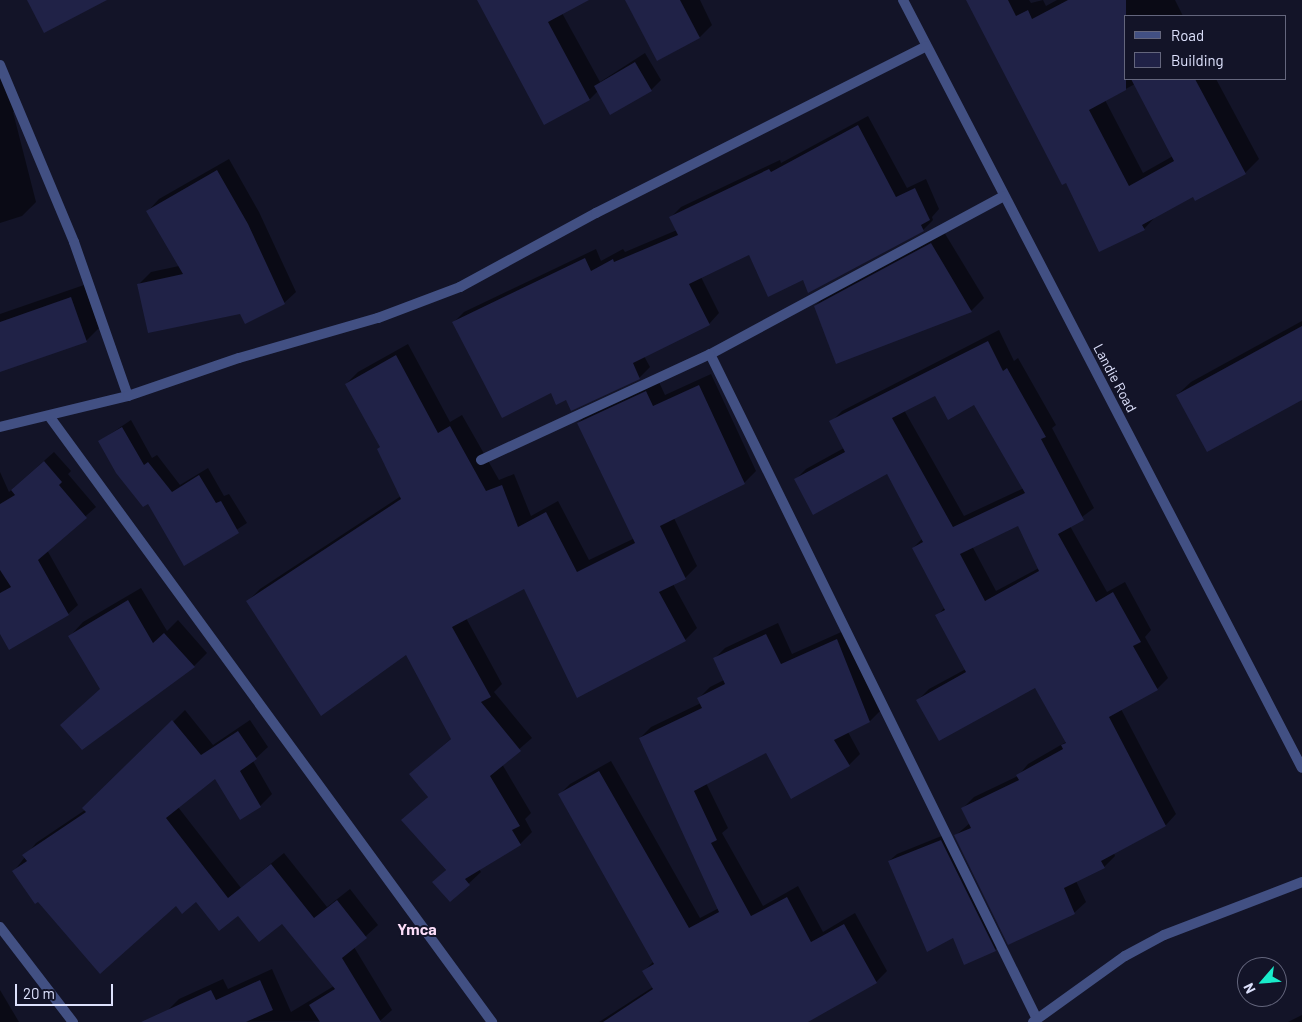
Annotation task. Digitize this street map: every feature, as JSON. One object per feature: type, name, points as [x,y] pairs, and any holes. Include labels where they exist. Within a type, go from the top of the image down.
[{"type":"street","name":"Landie Road","points":[[903,0],[1302,768]]},
{"type":"street","points":[[0,427],[128,396],[239,358],[360,324],[460,288],[596,213],[926,46]]},
{"type":"street","points":[[0,65],[74,242],[128,396]]},
{"type":"street","points":[[481,460],[710,354],[1004,196]]},
{"type":"street","points":[[710,354],[1035,1021],[1125,956],[1164,935],[1302,882]]},
{"type":"street","points":[[49,416],[492,1022]]},
{"type":"street","points":[[0,926],[73,1022]]},
{"type":"building","points":[[27,0],[107,0],[44,33]]},
{"type":"building","points":[[477,0],[589,0],[548,22],[590,100],[544,125]]},
{"type":"building","points":[[625,0],[680,0],[700,38],[657,61]]},
{"type":"building","points":[[966,0],[1008,0],[1016,16],[1028,10],[1032,19],[1068,0],[1126,0],[1126,15],[1124,15],[1124,80],[1126,80],[1126,90],[1089,110],[1129,186],[1174,161],[1132,80],[1196,80],[1246,174],[1195,201],[1193,197],[1142,225],[1145,230],[1099,252],[1066,183],[1062,185]]},
{"type":"building","points":[[635,62],[652,91],[610,115],[594,86]]},
{"type":"building","points":[[858,125],[896,197],[915,188],[930,220],[921,225],[924,231],[808,293],[803,280],[768,297],[749,255],[689,284],[710,325],[633,363],[640,379],[571,411],[566,400],[556,405],[551,393],[502,418],[452,322],[585,258],[591,271],[613,259],[614,262],[678,235],[669,217],[769,169],[771,172]]},
{"type":"building","points":[[217,170],[248,224],[285,304],[245,324],[240,314],[148,333],[137,284],[183,274],[146,211]]},
{"type":"building","points":[[931,243],[972,312],[836,364],[814,306]]},
{"type":"building","points":[[71,297],[87,342],[0,372],[0,322]]},
{"type":"building","points":[[1302,326],[1302,400],[1207,452],[1176,395]]},
{"type":"building","points":[[988,341],[1003,371],[1007,368],[1046,437],[1041,439],[1084,520],[1058,534],[1096,602],[1113,592],[1141,642],[1133,646],[1158,690],[1109,717],[1166,826],[1101,861],[1105,868],[1064,888],[1075,914],[1008,945],[954,835],[971,828],[961,808],[1019,780],[1016,775],[1063,749],[1061,745],[1066,743],[1035,688],[939,741],[916,700],[966,672],[935,615],[945,610],[912,548],[923,542],[887,474],[813,515],[794,479],[845,452],[829,421]],"holes":[[[935,396],[948,420],[974,405],[1025,493],[953,527],[892,418]],[[1018,526],[1039,571],[985,601],[960,554]]]},
{"type":"building","points":[[396,355],[438,433],[450,426],[486,491],[502,485],[518,527],[546,512],[577,572],[635,543],[577,423],[646,391],[653,406],[699,385],[745,484],[660,526],[686,579],[659,592],[686,641],[577,698],[524,589],[452,627],[491,697],[481,702],[521,751],[490,776],[520,826],[512,830],[521,845],[465,879],[470,885],[450,902],[432,882],[446,870],[401,820],[428,797],[409,774],[451,739],[406,655],[321,716],[246,601],[401,499],[377,449],[380,447],[345,384]]},
{"type":"building","points":[[122,427],[144,465],[148,462],[172,492],[199,475],[216,503],[221,501],[239,533],[184,566],[148,504],[143,507],[116,473],[98,441]]},
{"type":"building","points":[[44,461],[62,482],[59,485],[87,518],[38,560],[69,615],[9,650],[0,634],[0,593],[11,587],[0,570],[0,504],[15,495],[11,490]]},
{"type":"building","points":[[128,600],[153,643],[164,633],[195,667],[82,750],[60,725],[100,689],[68,636]]},
{"type":"building","points":[[766,634],[781,664],[837,639],[870,722],[834,740],[850,766],[791,799],[766,753],[694,791],[717,840],[711,843],[751,916],[787,897],[811,942],[844,924],[877,983],[808,1022],[603,1022],[653,989],[642,971],[654,964],[558,794],[599,771],[689,928],[719,912],[639,738],[702,708],[697,698],[725,684],[713,658]]},
{"type":"building","points":[[172,720],[201,755],[238,731],[257,759],[240,771],[261,807],[240,820],[215,779],[166,818],[228,898],[271,864],[314,918],[337,900],[367,938],[342,958],[381,1022],[320,1022],[309,1005],[335,989],[282,924],[259,942],[238,916],[219,931],[196,902],[182,914],[176,906],[100,974],[38,902],[35,904],[12,871],[27,861],[22,855],[86,812],[82,808]]},
{"type":"building","points":[[941,840],[996,951],[964,965],[953,938],[927,952],[888,861]]},
{"type":"building","points":[[260,980],[273,1010],[246,1022],[141,1022],[211,990],[216,1000]]},
{"type":"district","name":"Ymca","points":[[417,929]]}]
